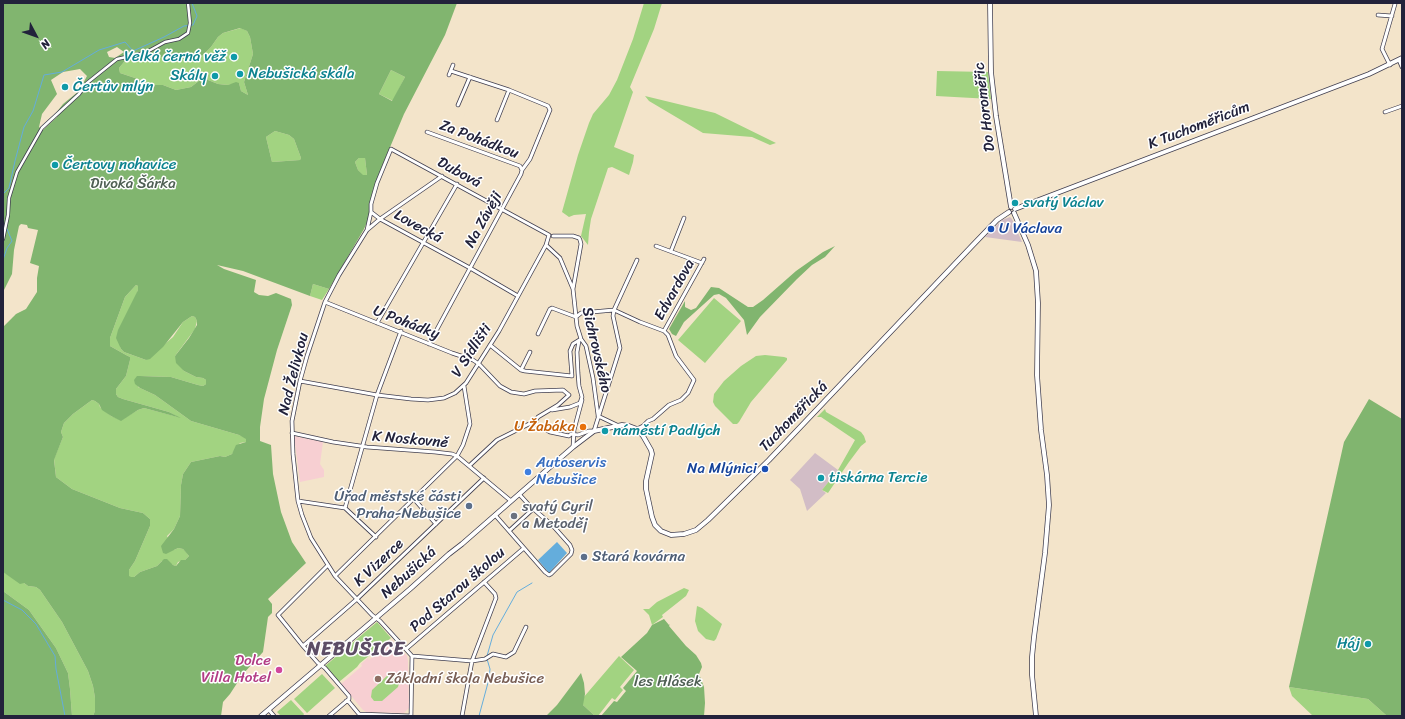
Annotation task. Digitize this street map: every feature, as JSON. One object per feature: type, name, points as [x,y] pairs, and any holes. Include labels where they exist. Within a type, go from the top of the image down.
[{"type":"street","points":[[3,239],[6,228],[9,198],[17,172],[44,126],[79,94],[87,83],[117,59],[144,53],[165,42],[179,39],[188,32],[190,23],[188,3]]},
{"type":"street","name":"Do Horoměřic","points":[[990,3],[991,72],[996,116],[1013,211],[1028,245],[1036,271],[1038,303],[1038,375],[1041,430],[1047,475],[1048,505],[1046,553],[1032,657],[1032,675],[1036,716]]},
{"type":"street","points":[[1390,65],[1382,49],[1395,4]]},
{"type":"street","points":[[1378,15],[1392,16]]},
{"type":"street","points":[[1401,59],[1402,67]]},
{"type":"street","name":"K Tuchoměřicům","points":[[1013,211],[1390,65],[1401,59]]},
{"type":"street","points":[[449,75],[453,65]]},
{"type":"street","points":[[451,71],[509,90],[497,120]]},
{"type":"street","points":[[458,105],[470,77]]},
{"type":"street","name":"Na Závěji","points":[[429,344],[522,174],[522,170],[530,159],[550,110],[548,106],[509,90]]},
{"type":"street","points":[[1385,112],[1402,106]]},
{"type":"street","name":"Za Pohádkou","points":[[427,132],[520,166],[522,170]]},
{"type":"street","name":"Dubová","points":[[371,212],[371,204],[377,183],[392,149],[548,234],[549,238],[546,245]]},
{"type":"street","points":[[367,230],[380,218],[442,176]]},
{"type":"street","points":[[377,323],[457,184]]},
{"type":"street","name":"Tuchoměřická","points":[[637,429],[646,441],[652,454],[646,481],[646,489],[655,525],[661,532],[671,535],[684,534],[696,530],[769,460],[997,220],[1013,211]]},
{"type":"street","points":[[367,230],[371,212]]},
{"type":"street","name":"Lovecká","points":[[371,212],[518,296]]},
{"type":"street","points":[[671,252],[684,218]]},
{"type":"street","name":"Nad Želivkou","points":[[367,230],[339,275],[325,302],[300,381],[292,421],[293,464],[298,501],[311,538],[336,576],[412,656]]},
{"type":"street","name":"Sichrovského","points":[[553,236],[573,236],[579,238],[580,240],[581,244],[573,289]]},
{"type":"street","name":"Sichrovského","points":[[546,245],[560,258],[573,289],[580,340],[586,346],[593,378],[598,416]]},
{"type":"street","name":"V Sídlišti","points":[[300,381],[376,395],[428,400],[444,398],[455,393],[464,386],[479,364],[546,245]]},
{"type":"street","points":[[656,246],[702,263]]},
{"type":"street","name":"Edvardova","points":[[664,331],[704,259]]},
{"type":"street","points":[[573,448],[594,431],[620,348],[613,316],[614,310],[637,260]]},
{"type":"street","name":"U Pohádky","points":[[325,302],[401,331],[429,344],[473,360],[479,364]]},
{"type":"street","points":[[469,466],[497,440],[525,425],[534,423],[550,432],[569,436],[617,425],[629,426],[637,429],[653,419],[669,405],[681,400],[688,393],[694,380],[680,363],[668,335],[664,331],[614,310],[581,313],[576,316],[551,308],[538,334]]},
{"type":"street","points":[[345,508],[376,395],[401,331]]},
{"type":"street","points":[[490,345],[521,370],[572,376],[570,351],[573,344],[580,340]]},
{"type":"street","points":[[573,448],[574,430],[582,397],[579,386],[577,352],[580,340]]},
{"type":"street","points":[[521,370],[530,352]]},
{"type":"street","points":[[479,364],[500,386],[512,392],[524,394],[536,390],[563,390],[570,395],[563,402],[538,417],[534,423]]},
{"type":"street","points":[[336,576],[457,456],[463,445],[470,424],[464,386]]},
{"type":"street","points":[[551,410],[570,407],[580,403],[582,397]]},
{"type":"street","points":[[598,416],[617,425]]},
{"type":"street","name":"K Noskovně","points":[[292,433],[333,442],[397,450],[447,453],[457,456],[511,501]]},
{"type":"street","name":"Nebušická","points":[[262,716],[573,448]]},
{"type":"street","name":"K Vizerce","points":[[303,646],[357,599],[484,478]]},
{"type":"street","points":[[495,515],[549,575],[572,552],[568,543],[554,527],[533,509],[519,494]]},
{"type":"street","points":[[414,499],[436,524]]},
{"type":"street","points":[[298,501],[345,508],[376,537]]},
{"type":"street","points":[[509,531],[533,509]]},
{"type":"street","name":"Pod Starou školou","points":[[406,649],[524,548]]},
{"type":"street","points":[[328,565],[278,615],[303,646],[325,668],[349,696],[349,699],[329,716]]},
{"type":"street","points":[[462,716],[472,661],[496,598],[495,594],[484,582]]},
{"type":"street","points":[[346,701],[349,702],[360,714],[411,716],[412,656],[472,661],[485,659],[493,654],[506,657],[514,652],[526,627]]},
{"type":"street","points":[[268,710],[274,716]]},
{"type":"street","points":[[355,716],[356,710]]},
{"type":"shaded area","points":[[1010,217],[1022,242],[985,237],[1002,220]]},
{"type":"shaded area","points":[[294,436],[323,442],[320,464],[324,470],[324,477],[300,482]]},
{"type":"shaded area","points":[[815,453],[838,470],[822,490],[826,493],[807,511],[800,489],[790,480]]},
{"type":"shaded area","name":"Základní škola Nebušice","points":[[392,640],[407,656],[409,708],[404,713],[366,712],[341,684],[362,666],[361,664],[368,658],[369,660]]},
{"type":"green space","name":"Divoká Šárka","points":[[3,3],[457,3],[445,35],[404,114],[383,164],[374,189],[368,220],[364,229],[329,289],[313,284],[310,296],[243,271],[217,265],[224,269],[256,280],[254,292],[259,295],[268,296],[276,293],[291,299],[292,305],[277,350],[264,399],[260,427],[260,441],[271,445],[273,474],[281,512],[292,542],[306,563],[268,599],[272,604],[272,613],[268,617],[263,652],[243,674],[223,702],[221,716],[93,716],[95,711],[95,698],[93,686],[88,671],[62,622],[40,590],[24,583],[20,584],[3,572],[3,327],[16,314],[26,309],[37,292],[39,266],[30,263],[38,230],[28,228],[27,225],[21,224],[19,226],[14,250],[12,274],[3,292]],"holes":[[[240,28],[247,31],[250,37],[253,54],[244,82],[248,95],[241,91],[239,83],[236,82],[228,85],[218,84],[204,77],[191,87],[176,90],[163,85],[150,85],[120,73],[119,68],[124,62],[152,57],[190,60],[201,57],[223,33]],[[117,47],[124,52],[115,58],[109,57],[107,52]],[[80,69],[87,76],[79,91],[63,104],[56,113],[57,117],[43,130],[39,127],[42,114],[57,94],[51,80],[63,72]],[[391,70],[405,77],[392,101],[379,94]],[[275,131],[289,135],[294,139],[301,158],[300,160],[272,162],[266,137]],[[359,158],[365,158],[367,175],[363,175],[358,170],[355,162]],[[136,285],[138,286],[138,290],[118,330],[116,338],[124,352],[146,360],[150,359],[163,347],[183,322],[192,316],[195,317],[197,325],[175,356],[176,363],[184,371],[206,380],[206,384],[203,386],[171,377],[140,376],[137,376],[134,380],[135,384],[155,395],[191,421],[239,435],[246,439],[246,442],[236,445],[232,454],[225,457],[220,456],[191,462],[183,474],[181,485],[180,516],[174,529],[161,546],[163,553],[166,554],[178,548],[183,549],[189,556],[185,560],[181,560],[176,566],[167,559],[164,559],[157,566],[140,572],[134,577],[129,576],[129,570],[135,561],[150,526],[150,519],[143,513],[120,508],[72,489],[56,477],[54,460],[63,437],[61,432],[64,423],[73,414],[92,400],[99,404],[102,410],[121,421],[138,410],[144,408],[181,418],[169,412],[118,397],[116,394],[116,389],[126,376],[130,357],[110,346],[110,338],[125,297]]]},
{"type":"green space","points":[[644,3],[662,3],[654,29],[630,87],[633,92],[614,147],[634,155],[633,162],[629,175],[612,167],[608,168],[591,219],[588,245],[581,236],[586,214],[569,217],[562,212],[578,155],[589,123],[593,114],[609,95],[617,80],[633,39]]},
{"type":"green space","points":[[241,28],[247,31],[250,37],[253,54],[244,82],[248,95],[241,91],[239,83],[228,85],[218,84],[204,77],[191,87],[176,90],[163,85],[150,85],[120,73],[119,68],[124,62],[152,57],[190,60],[201,57],[223,33]]},
{"type":"green space","points":[[391,70],[405,77],[393,101],[379,94]]},
{"type":"green space","points":[[937,71],[988,72],[991,99],[936,96]]},
{"type":"green space","points":[[645,96],[715,113],[776,143],[770,145],[752,137],[703,133],[649,101]]},
{"type":"green space","points":[[275,131],[289,135],[294,139],[301,158],[300,160],[272,162],[266,137]]},
{"type":"green space","points":[[359,158],[365,158],[367,175],[363,176],[358,170],[355,162]]},
{"type":"green space","points":[[835,246],[825,257],[812,265],[797,279],[760,317],[747,335],[744,320],[726,298],[719,294],[714,295],[684,322],[676,336],[672,334],[669,329],[685,301],[685,307],[691,310],[696,308],[711,287],[719,288],[748,307],[753,307],[796,271],[823,252]]},
{"type":"green space","points":[[313,284],[329,289],[322,300],[310,296]]},
{"type":"green space","points":[[136,285],[138,286],[138,290],[120,346],[121,349],[124,352],[146,360],[173,337],[183,322],[192,316],[195,317],[197,321],[195,329],[175,356],[184,371],[206,380],[206,384],[203,386],[171,377],[140,376],[138,387],[155,395],[191,421],[239,435],[246,438],[246,442],[240,443],[232,454],[225,457],[220,456],[191,462],[183,474],[181,485],[180,516],[174,529],[167,536],[174,550],[178,548],[183,549],[189,556],[185,560],[178,562],[176,566],[162,561],[157,566],[140,572],[134,577],[129,577],[129,570],[135,561],[150,526],[150,519],[143,513],[120,508],[72,489],[56,477],[54,459],[63,437],[61,432],[64,423],[73,414],[92,400],[99,404],[100,407],[111,416],[121,420],[144,408],[178,417],[169,412],[123,399],[118,397],[116,394],[116,389],[126,376],[130,357],[110,346],[110,338],[125,297]]},
{"type":"green space","points":[[714,298],[741,321],[705,363],[678,340]]},
{"type":"green space","points":[[765,355],[784,357],[787,358],[787,360],[751,402],[739,422],[737,424],[733,424],[715,406],[713,402],[714,394],[724,381],[741,366],[756,356]]},
{"type":"green space","points":[[1369,399],[1402,419],[1402,716],[1387,716],[1368,699],[1289,687],[1344,442]]},
{"type":"green space","points":[[825,409],[826,412],[861,432],[866,442],[861,446],[849,462],[828,493],[822,490],[838,470],[855,440],[821,417],[817,417]]},
{"type":"green space","points":[[3,572],[28,586],[36,587],[40,590],[62,622],[88,671],[93,686],[95,711],[93,716],[72,716],[68,673],[56,648],[29,610],[3,591]]},
{"type":"green space","points":[[684,588],[689,590],[686,596],[652,625],[649,615],[643,609],[649,609],[657,602]]},
{"type":"green space","points":[[3,591],[29,610],[56,648],[68,673],[72,716],[3,716]]},
{"type":"green space","points":[[697,606],[702,608],[722,624],[714,641],[706,639],[698,631],[695,621]]},
{"type":"green space","name":"les Hlásek","points":[[664,619],[669,625],[670,624],[669,626],[696,655],[701,663],[702,667],[699,674],[704,687],[704,716],[601,716],[614,701],[617,702],[626,691],[623,688],[637,671],[621,657],[647,633],[652,625]]},
{"type":"green space","points":[[377,622],[391,638],[339,682],[325,666]]},
{"type":"green space","points":[[619,656],[634,670],[620,687],[623,690],[615,700],[612,698],[598,716],[595,716],[583,705],[583,698]]},
{"type":"green space","points":[[393,673],[398,675],[400,679],[398,687],[382,701],[374,701],[371,697],[372,690],[388,675]]},
{"type":"green space","points":[[581,673],[585,694],[583,705],[595,716],[546,716],[557,705]]},
{"type":"green space","points":[[322,674],[335,688],[307,713],[294,699]]},
{"type":"green space","points":[[1289,687],[1368,699],[1387,716],[1313,716],[1292,696]]},
{"type":"green space","points":[[291,700],[304,714],[303,716],[281,716],[277,712]]},
{"type":"water","points":[[557,542],[567,553],[549,573],[538,560]]},
{"type":"waterway","points":[[3,194],[9,188],[24,127],[33,111],[44,75],[62,72],[99,50],[125,42],[133,51],[184,26],[193,25],[197,16],[192,3]]},
{"type":"waterway","points":[[3,260],[7,248],[12,241],[7,229]]},
{"type":"waterway","points":[[487,656],[493,635],[517,592],[532,583]]},
{"type":"waterway","points":[[3,600],[22,610],[36,624],[55,656],[65,716]]},
{"type":"waterway","points":[[479,716],[489,679],[490,669],[487,659]]},
{"type":"place","name":"Velká černá věž","points":[[234,57]]},
{"type":"place","name":"Nebušická skála","points":[[240,74]]},
{"type":"place","name":"Skály","points":[[215,76]]},
{"type":"place","name":"Čertův mlýn","points":[[65,87]]},
{"type":"place","name":"Čertovy nohavice","points":[[55,165]]},
{"type":"place","name":"svatý Václav","points":[[1015,203]]},
{"type":"place","name":"U Václava","points":[[991,229]]},
{"type":"place","name":"U Žabáka","points":[[583,427]]},
{"type":"place","name":"náměstí Padlých","points":[[605,431]]},
{"type":"place","name":"Na Mlýnici","points":[[765,469]]},
{"type":"place","name":"Autoservis Nebušice","points":[[528,472]]},
{"type":"place","name":"tiskárna Tercie","points":[[821,478]]},
{"type":"place","name":"Úřad městské části Praha-Nebušice","points":[[469,506]]},
{"type":"place","name":"svatý Cyril a Metoděj","points":[[514,516]]},
{"type":"place","name":"Stará kovárna","points":[[584,557]]},
{"type":"place","name":"Háj","points":[[1368,644]]},
{"type":"place","name":"Dolce Villa Hotel","points":[[279,670]]},
{"type":"place","name":"Základní škola Nebušice","points":[[378,679]]},
{"type":"district","name":"NEBUŠICE","points":[[356,650]]}]
